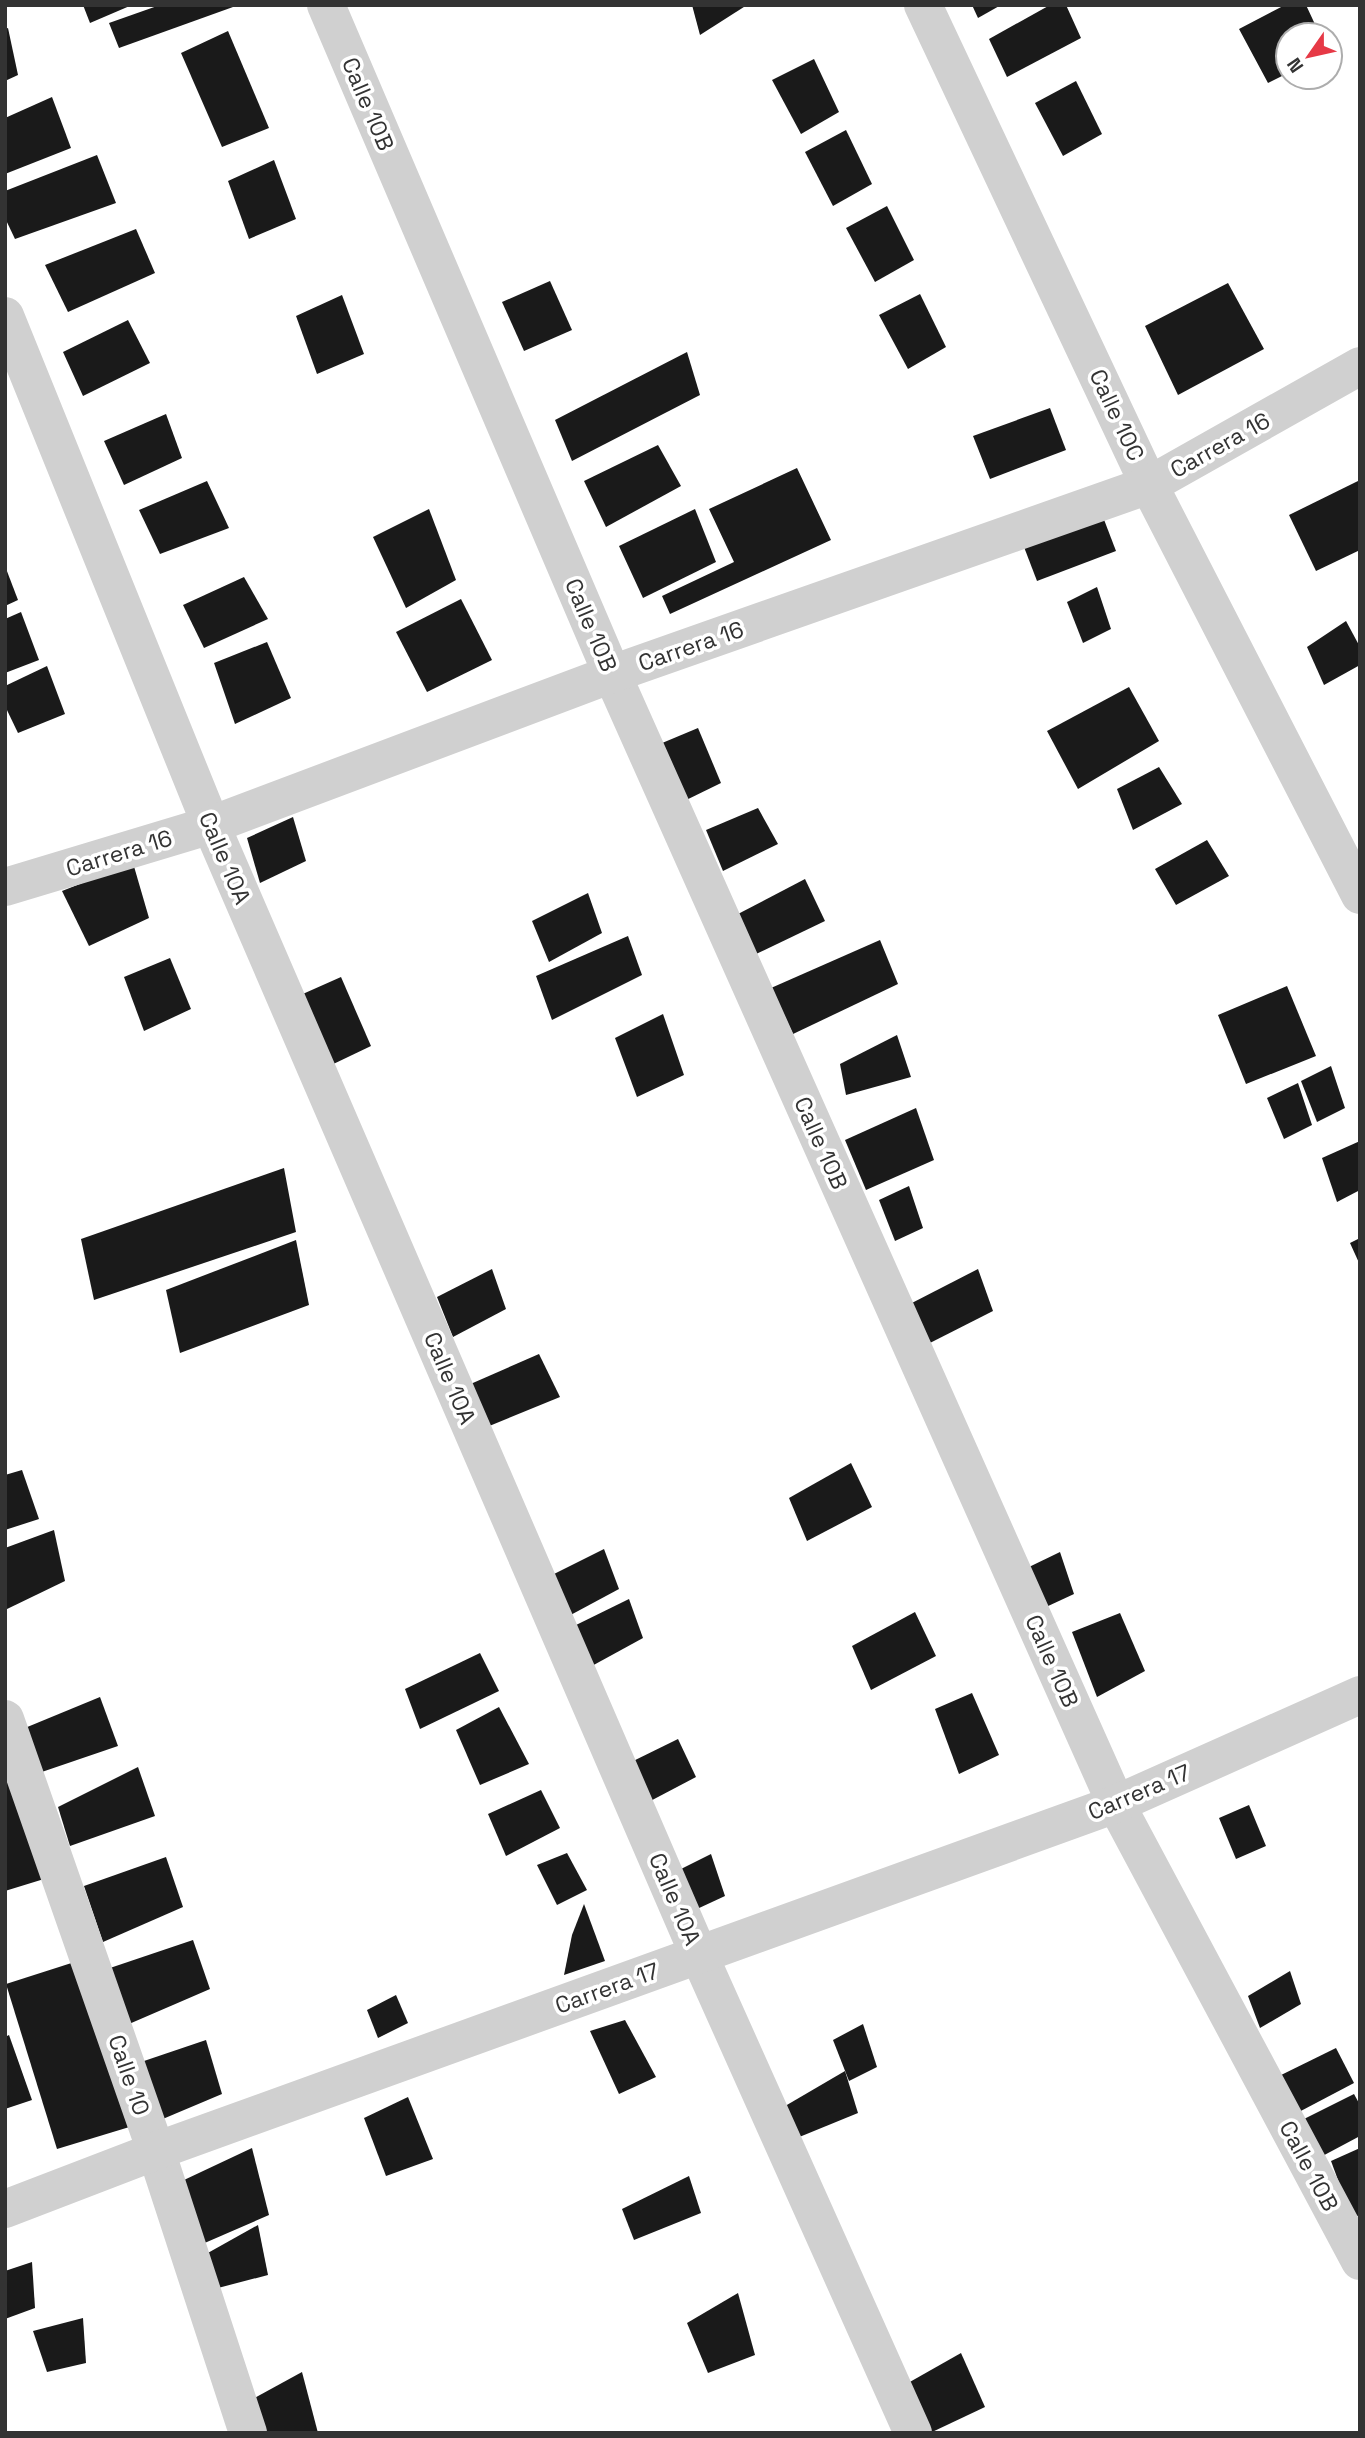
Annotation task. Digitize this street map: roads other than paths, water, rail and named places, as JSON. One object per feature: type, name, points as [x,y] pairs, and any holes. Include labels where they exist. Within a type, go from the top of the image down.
[{"type":"street","name":"Calle 10B","points":[[326,5],[612,674],[1116,1804],[1360,2261]]},
{"type":"street","name":"Calle 10C","points":[[923,5],[1149,485],[1360,894]]},
{"type":"street","name":"Calle 10A","points":[[5,316],[211,825],[699,1955],[913,2433]]},
{"type":"street","name":"Carrera 16","points":[[5,887],[211,825],[612,674],[1149,485],[1360,366]]},
{"type":"street","name":"Carrera 17","points":[[5,2208],[1116,1804],[1360,1695]]},
{"type":"street","name":"Calle 10","points":[[5,1719],[156,2151],[248,2433]]}]
